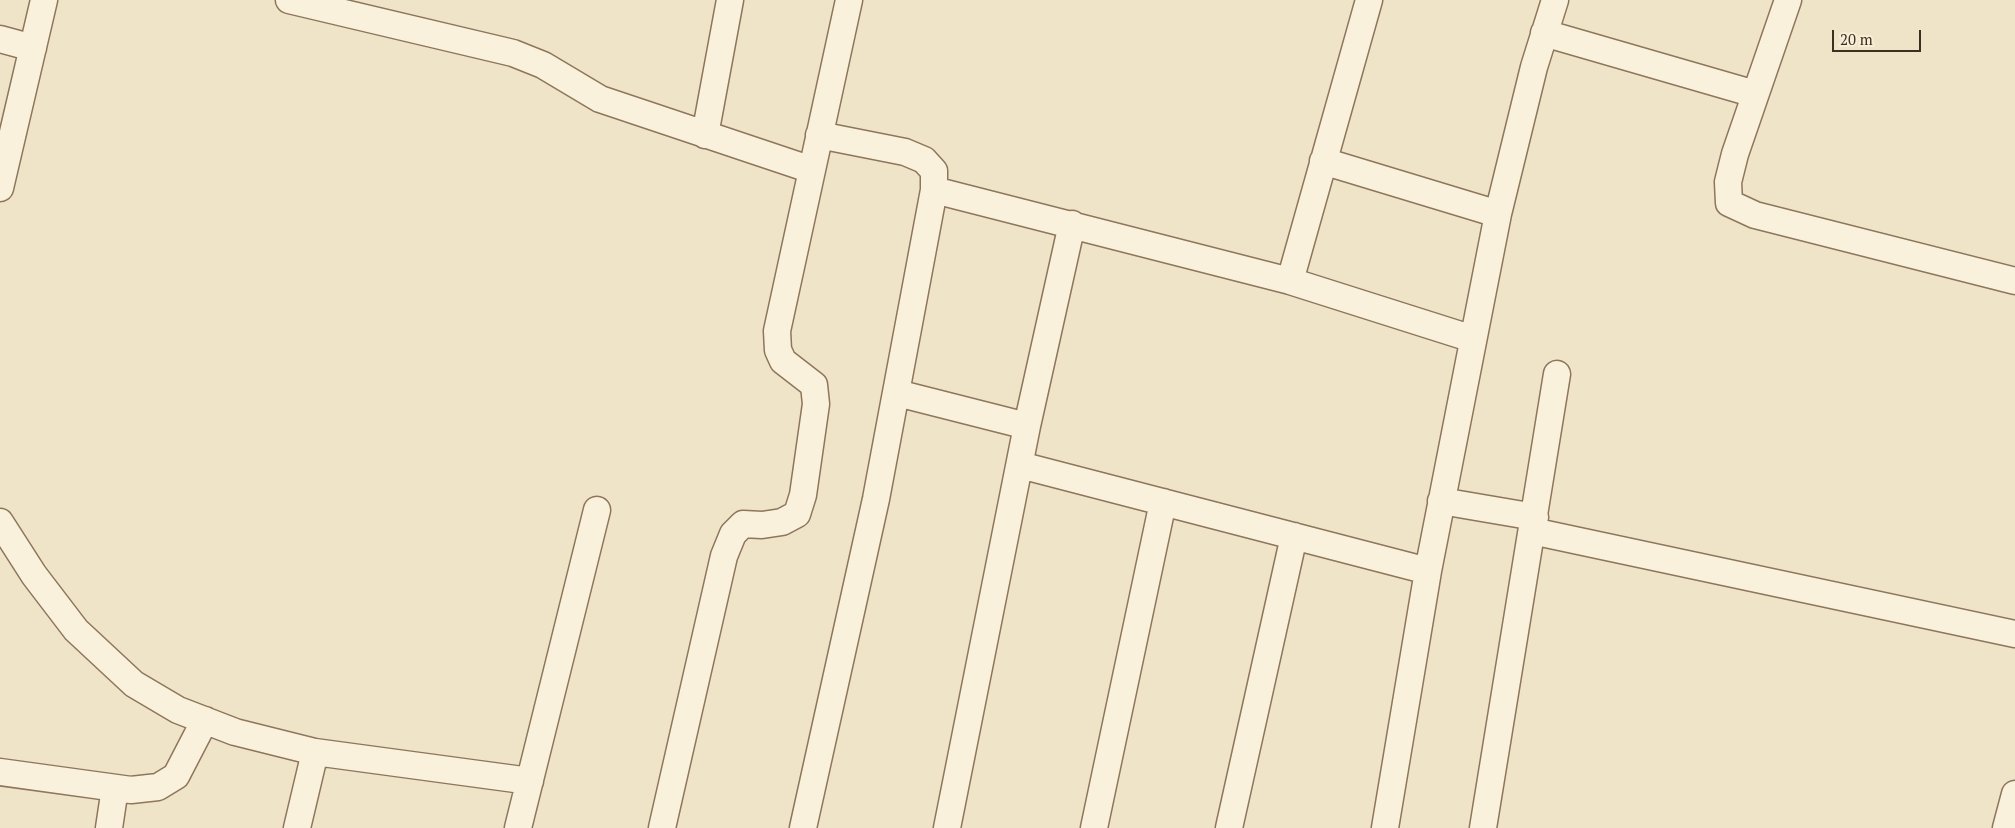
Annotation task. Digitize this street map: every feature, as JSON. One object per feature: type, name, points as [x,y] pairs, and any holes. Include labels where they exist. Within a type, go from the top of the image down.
[{"type":"street","points":[[0,188],[44,0]]},
{"type":"street","points":[[289,0],[324,4],[513,53],[543,65],[600,99],[812,170]]},
{"type":"street","points":[[705,135],[730,0]]},
{"type":"street","points":[[662,828],[724,556],[733,534],[743,524],[762,525],[782,522],[797,514],[803,495],[816,404],[814,385],[783,361],[778,350],[777,331],[849,0]]},
{"type":"street","points":[[1290,281],[1369,0]]},
{"type":"street","points":[[1385,828],[1428,571],[1498,214],[1534,67],[1555,0]]},
{"type":"street","points":[[1788,0],[1735,154],[1728,182],[1729,204],[1755,215],[2015,281]]},
{"type":"street","points":[[1544,33],[1756,94]]},
{"type":"street","points":[[0,40],[33,48]]},
{"type":"street","points":[[804,828],[874,508],[934,190],[934,171],[924,160],[905,152],[819,135]]},
{"type":"street","points":[[1323,161],[1498,214]]},
{"type":"street","points":[[934,190],[1290,281],[1473,339]]},
{"type":"street","points":[[947,828],[1027,426],[1072,224]]},
{"type":"street","points":[[1483,828],[1557,374]]},
{"type":"street","points":[[897,393],[1027,426]]},
{"type":"street","points":[[1020,465],[1428,571]]},
{"type":"street","points":[[1441,501],[1533,524],[2015,634]]},
{"type":"street","points":[[1094,828],[1163,502]]},
{"type":"street","points":[[518,828],[597,510]]},
{"type":"street","points":[[0,522],[34,575],[76,630],[134,684],[178,710],[235,732],[315,752],[530,781]]},
{"type":"street","points":[[1229,828],[1294,536]]},
{"type":"street","points":[[0,772],[131,790],[158,787],[176,776],[205,720]]},
{"type":"street","points":[[297,828],[315,752]]},
{"type":"street","points":[[109,828],[115,788]]},
{"type":"street","points":[[2006,828],[2015,794]]}]
